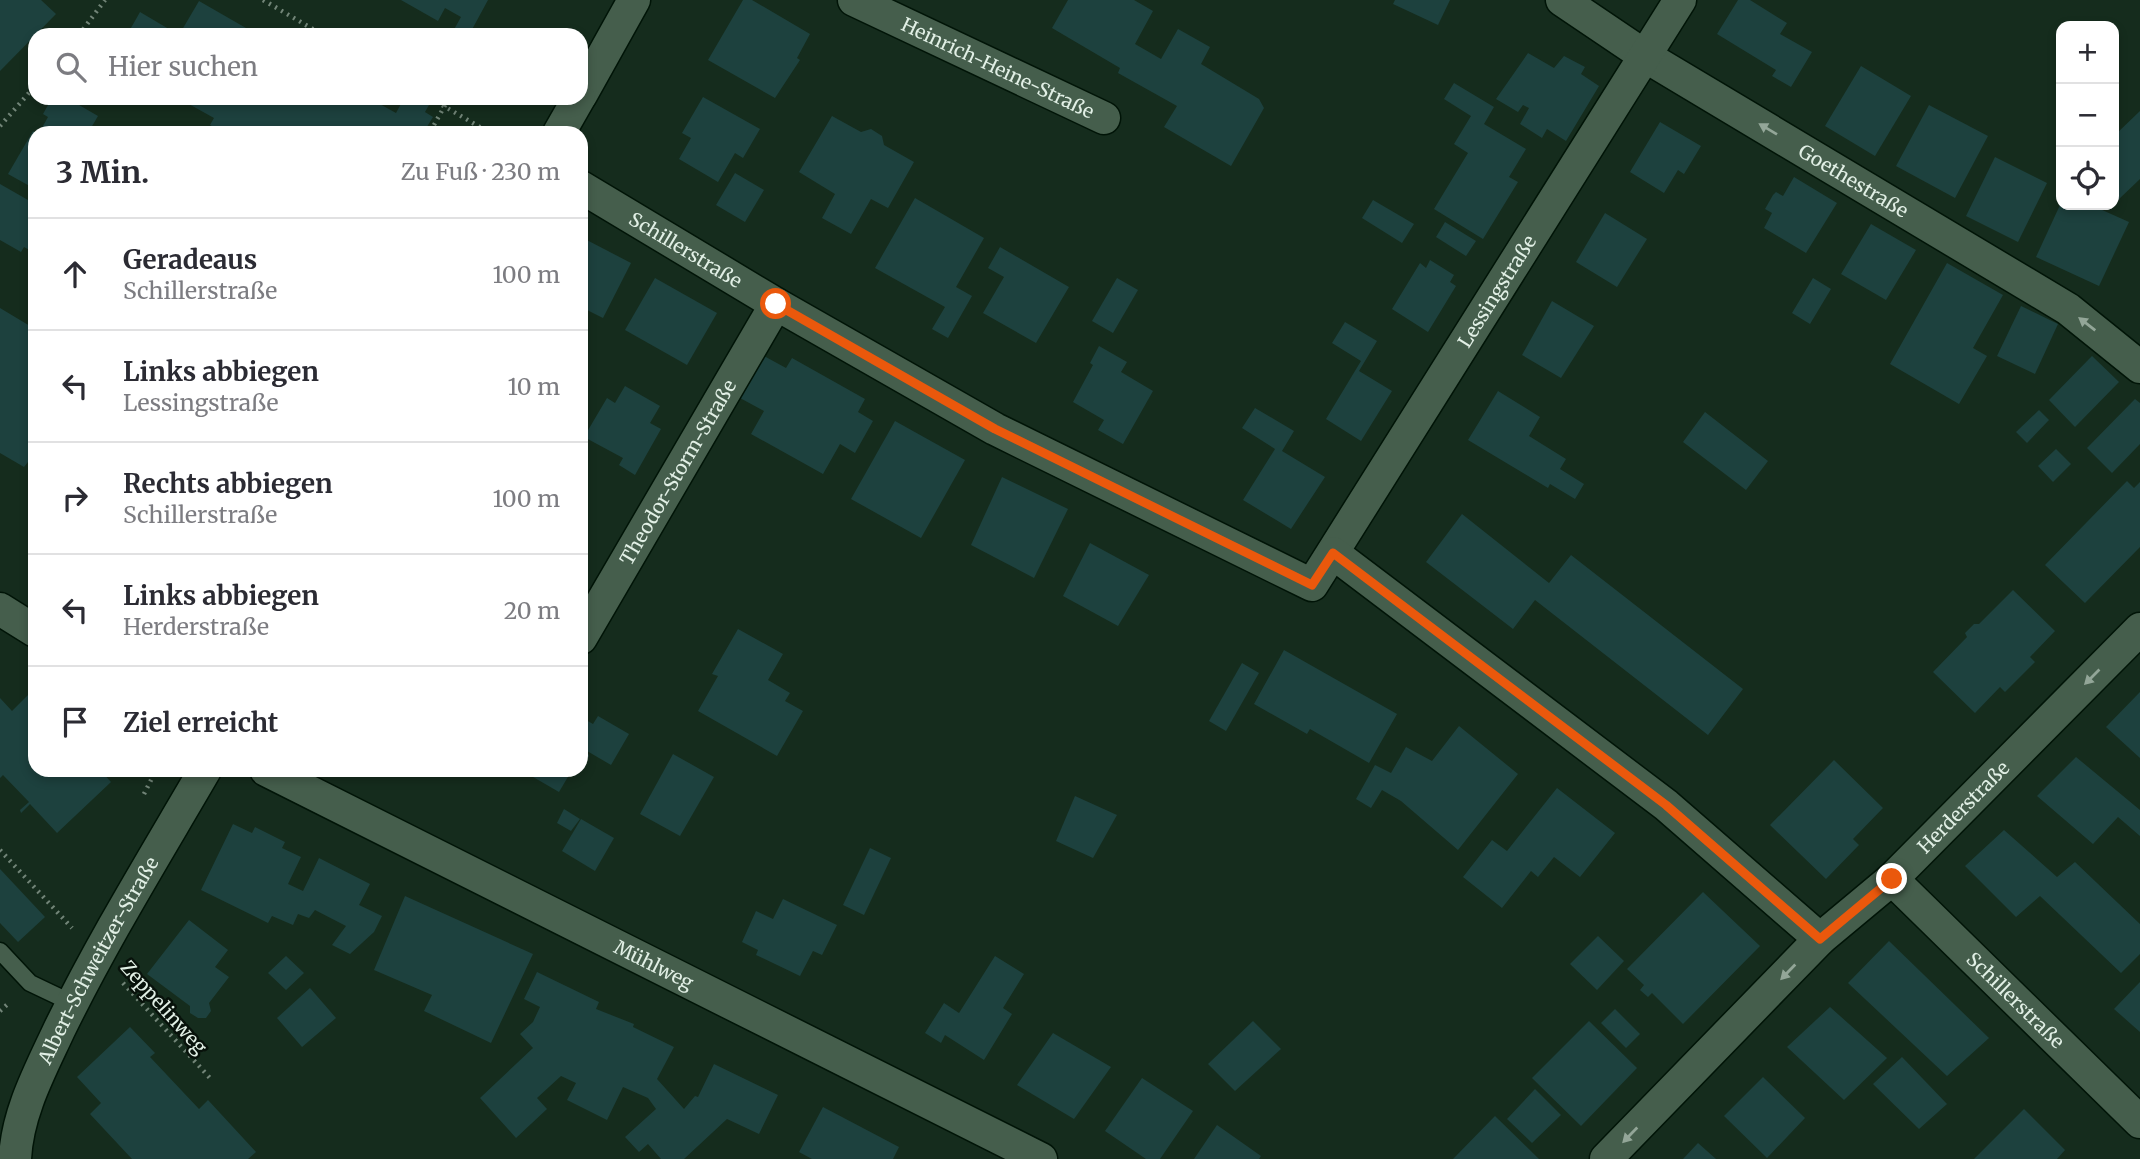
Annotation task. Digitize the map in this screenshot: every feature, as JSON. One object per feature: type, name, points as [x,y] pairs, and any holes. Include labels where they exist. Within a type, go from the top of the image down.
[{"type":"street","points":[[588,83],[634,0]]},
{"type":"street","name":"Heinrich-Heine-Straße","points":[[853,0],[1104,118]]},
{"type":"street","name":"Goethestraße","points":[[1562,0],[1645,55],[2068,309],[2140,367]]},
{"type":"street","name":"Lessingstraße","points":[[1312,585],[1680,0]]},
{"type":"street","points":[[563,126],[575,105]]},
{"type":"street","name":"Schillerstraße","points":[[588,191],[776,304],[995,429],[1312,585]]},
{"type":"street","name":"Theodor-Storm-Straße","points":[[588,626],[776,304]]},
{"type":"street","points":[[1333,553],[1666,805],[1820,939]]},
{"type":"street","points":[[0,609],[28,627]]},
{"type":"street","name":"Herderstraße","points":[[1606,1159],[1820,939],[1892,879],[2140,629]]},
{"type":"street","name":"Albert-Schweitzer-Straße","points":[[15,1159],[16,1136],[34,1082],[72,1003],[201,777]]},
{"type":"street","name":"Mühlweg","points":[[281,777],[1041,1159]]},
{"type":"street","name":"Schillerstraße","points":[[1892,879],[2140,1122]]},
{"type":"lane","points":[[1,955],[30,983],[72,1003]]},
{"type":"path","points":[[84,28],[105,0]]},
{"type":"path","points":[[263,0],[311,28]]},
{"type":"path","points":[[0,126],[28,94]]},
{"type":"path","points":[[442,105],[478,126]]},
{"type":"path","points":[[434,125],[445,105]]},
{"type":"path","name":"Zeppelinweg","points":[[0,850],[209,1078]]},
{"type":"building","points":[[0,0],[41,0],[56,14],[42,28],[28,28],[28,42],[0,71]]},
{"type":"building","points":[[401,0],[488,0],[473,28],[455,28],[461,17],[445,8],[438,21]]},
{"type":"building","points":[[743,0],[752,0],[810,34],[797,58],[800,60],[775,98],[708,60]]},
{"type":"building","points":[[1068,0],[1134,0],[1153,11],[1135,44],[1161,59],[1178,29],[1210,47],[1201,64],[1259,99],[1264,108],[1231,166],[1164,127],[1177,106],[1118,73],[1120,68],[1052,28]]},
{"type":"building","points":[[1395,0],[1450,0],[1438,25],[1393,4]]},
{"type":"building","points":[[1738,0],[1750,0],[1787,23],[1780,34],[1812,52],[1791,87],[1772,76],[1776,70],[1717,34]]},
{"type":"building","points":[[199,1],[246,28],[183,28]]},
{"type":"building","points":[[140,12],[167,28],[131,28]]},
{"type":"building","points":[[1528,53],[1554,68],[1564,56],[1585,67],[1581,74],[1599,86],[1566,141],[1547,129],[1542,138],[1520,124],[1529,108],[1523,105],[1518,112],[1496,99]]},
{"type":"building","points":[[1861,66],[1911,96],[1875,156],[1825,126]]},
{"type":"building","points":[[1454,83],[1494,107],[1484,124],[1526,149],[1509,177],[1518,182],[1483,239],[1434,209],[1468,153],[1454,144],[1471,116],[1444,99]]},
{"type":"building","points":[[703,97],[760,129],[743,158],[735,153],[718,182],[679,159],[691,138],[682,133]]},
{"type":"building","points":[[48,105],[79,105],[98,116],[92,126],[43,126],[48,117],[43,114]]},
{"type":"building","points":[[191,105],[382,105],[396,113],[400,105],[429,105],[425,112],[433,117],[427,126],[212,126],[214,118]]},
{"type":"building","points":[[1929,105],[1988,136],[1955,198],[1896,166]]},
{"type":"building","points":[[2140,111],[2140,179],[2119,199],[2119,147],[2119,131]]},
{"type":"building","points":[[832,116],[861,132],[871,129],[882,136],[884,145],[914,162],[888,208],[871,199],[851,234],[822,218],[835,194],[799,172]]},
{"type":"building","points":[[1660,122],[1701,146],[1684,174],[1678,170],[1664,193],[1630,172]]},
{"type":"building","points":[[28,140],[28,185],[8,174]]},
{"type":"building","points":[[1995,157],[2047,183],[2018,242],[1966,216]]},
{"type":"building","points":[[735,173],[764,190],[745,222],[716,205]]},
{"type":"building","points":[[1794,177],[1837,203],[1806,253],[1764,228],[1772,213],[1765,209],[1773,195],[1776,192],[1783,196]]},
{"type":"building","points":[[0,184],[28,200],[28,249],[24,247],[21,252],[0,240]]},
{"type":"building","points":[[915,198],[984,238],[956,287],[972,296],[948,338],[932,329],[945,307],[875,268]]},
{"type":"building","points":[[1373,200],[1414,224],[1402,243],[1362,218]]},
{"type":"building","points":[[2058,210],[2102,210],[2129,222],[2099,286],[2036,257]]},
{"type":"building","points":[[1605,213],[1647,239],[1617,287],[1576,262]]},
{"type":"building","points":[[1445,222],[1476,241],[1466,256],[1436,237]]},
{"type":"building","points":[[1871,224],[1916,250],[1886,300],[1841,274]]},
{"type":"building","points":[[588,241],[631,263],[603,318],[588,310]]},
{"type":"building","points":[[1000,247],[1069,287],[1036,343],[983,313],[1004,277],[988,268]]},
{"type":"building","points":[[1430,260],[1454,275],[1450,282],[1456,286],[1428,332],[1392,309],[1420,263],[1426,268]]},
{"type":"building","points":[[1947,263],[2003,295],[1973,348],[1987,356],[1959,404],[1890,364]]},
{"type":"building","points":[[655,278],[717,313],[687,365],[625,330]]},
{"type":"building","points":[[1117,278],[1138,290],[1113,333],[1092,321]]},
{"type":"building","points":[[1813,278],[1831,289],[1810,324],[1792,313]]},
{"type":"building","points":[[1552,301],[1594,326],[1561,378],[1522,355]]},
{"type":"building","points":[[2021,306],[2058,324],[2035,374],[1997,356]]},
{"type":"building","points":[[0,308],[28,325],[28,462],[24,467],[0,453]]},
{"type":"building","points":[[1345,322],[1377,341],[1359,371],[1392,391],[1361,441],[1326,419],[1361,361],[1332,343]]},
{"type":"building","points":[[1099,346],[1127,362],[1121,372],[1153,391],[1123,444],[1098,430],[1104,420],[1073,402],[1093,365],[1090,363]]},
{"type":"building","points":[[764,356],[786,368],[792,358],[865,399],[858,412],[873,421],[855,453],[840,444],[823,474],[751,434],[764,411],[740,398]]},
{"type":"building","points":[[2092,356],[2119,382],[2075,427],[2049,400]]},
{"type":"building","points":[[625,386],[660,406],[650,423],[661,429],[635,475],[619,465],[623,458],[588,439],[588,430],[607,398],[615,403]]},
{"type":"building","points":[[1498,391],[1540,417],[1529,436],[1566,459],[1560,469],[1584,484],[1575,499],[1550,484],[1548,488],[1468,440]]},
{"type":"building","points":[[2135,399],[2140,403],[2140,444],[2112,473],[2087,448]]},
{"type":"building","points":[[1255,408],[1294,431],[1282,451],[1325,477],[1291,529],[1243,500],[1275,449],[1242,428]]},
{"type":"building","points":[[2039,410],[2049,420],[2027,443],[2016,432]]},
{"type":"building","points":[[1705,412],[1768,461],[1746,490],[1683,442]]},
{"type":"building","points":[[895,421],[965,460],[921,538],[851,499]]},
{"type":"building","points":[[2056,449],[2071,464],[2053,482],[2038,466]]},
{"type":"building","points":[[1002,477],[1068,509],[1034,578],[971,545]]},
{"type":"building","points":[[2127,481],[2134,488],[2140,482],[2140,547],[2085,603],[2045,565]]},
{"type":"building","points":[[1462,514],[1549,583],[1571,555],[1743,689],[1708,735],[1535,600],[1513,629],[1426,562]]},
{"type":"building","points":[[1090,543],[1149,575],[1118,626],[1063,596]]},
{"type":"building","points":[[2013,590],[2055,631],[2030,657],[2035,662],[2005,692],[2000,687],[1975,713],[1933,672],[1967,637],[1965,633],[1974,624],[1979,624]]},
{"type":"building","points":[[738,629],[783,654],[768,680],[790,693],[785,701],[803,711],[777,756],[698,711],[718,676],[712,674]]},
{"type":"building","points":[[1284,650],[1397,714],[1369,763],[1310,729],[1307,734],[1254,704]]},
{"type":"building","points":[[1242,663],[1259,673],[1226,731],[1209,721]]},
{"type":"building","points":[[2140,692],[2140,758],[2106,727]]},
{"type":"building","points":[[28,695],[28,777],[106,777],[111,782],[57,833],[30,804],[21,813],[20,810],[29,802],[3,775],[0,778],[0,698],[12,711]]},
{"type":"building","points":[[598,716],[629,734],[611,765],[588,752],[588,721],[593,724]]},
{"type":"building","points":[[1459,726],[1518,774],[1458,850],[1401,801],[1382,790],[1371,808],[1356,799],[1375,765],[1391,773],[1406,747],[1432,761]]},
{"type":"building","points":[[673,754],[714,777],[680,836],[640,814]]},
{"type":"building","points":[[2076,757],[2140,810],[2140,836],[2118,817],[2093,844],[2037,796]]},
{"type":"building","points":[[1834,760],[1883,808],[1853,839],[1859,845],[1826,879],[1770,825]]},
{"type":"building","points":[[533,777],[568,777],[559,792]]},
{"type":"building","points":[[1557,788],[1615,833],[1580,877],[1554,857],[1538,877],[1531,871],[1502,908],[1463,877],[1492,840],[1507,851]]},
{"type":"building","points":[[1075,796],[1117,815],[1093,858],[1056,841]]},
{"type":"building","points":[[564,809],[580,819],[571,831],[557,823]]},
{"type":"building","points":[[581,819],[614,838],[595,871],[562,851]]},
{"type":"building","points":[[233,824],[252,833],[255,827],[285,842],[282,848],[301,857],[288,884],[303,891],[319,858],[370,884],[359,905],[382,916],[374,932],[350,954],[332,945],[346,926],[315,910],[309,918],[298,914],[293,925],[272,916],[268,923],[201,890]]},
{"type":"building","points":[[2004,830],[2057,877],[2075,862],[2140,924],[2140,954],[2121,973],[2040,896],[2016,917],[1965,866]]},
{"type":"building","points":[[870,848],[891,858],[864,915],[843,905]]},
{"type":"building","points":[[0,869],[45,917],[18,942],[0,923]]},
{"type":"building","points":[[1703,892],[1760,946],[1683,1024],[1652,993],[1648,997],[1640,990],[1644,985],[1627,969]]},
{"type":"building","points":[[405,896],[533,954],[491,1043],[424,1011],[432,995],[374,970]]},
{"type":"building","points":[[783,899],[837,925],[822,955],[813,951],[800,976],[756,955],[758,950],[742,942],[756,911],[773,919]]},
{"type":"building","points":[[189,920],[228,950],[215,967],[229,977],[209,1003],[211,1011],[206,1018],[198,1018],[190,1013],[190,1006],[147,974]]},
{"type":"building","points":[[1598,936],[1624,961],[1597,990],[1570,964]]},
{"type":"building","points":[[1889,941],[1989,1038],[1947,1076],[1848,983]]},
{"type":"building","points":[[286,956],[304,973],[286,990],[268,973]]},
{"type":"building","points":[[995,956],[1024,974],[1003,1008],[1012,1014],[984,1060],[945,1035],[941,1043],[925,1033],[944,1003],[959,1013]]},
{"type":"building","points":[[537,972],[599,1002],[596,1009],[634,1024],[633,1027],[674,1047],[657,1079],[684,1109],[695,1096],[698,1097],[714,1064],[778,1095],[759,1134],[727,1119],[684,1159],[661,1159],[648,1144],[639,1152],[625,1137],[656,1109],[648,1098],[623,1087],[607,1120],[567,1100],[576,1083],[561,1076],[537,1098],[547,1109],[516,1138],[480,1098],[533,1048],[520,1034],[533,1022],[540,1007],[524,999]]},
{"type":"building","points":[[2140,982],[2140,1032],[2114,1009]]},
{"type":"building","points":[[310,988],[336,1018],[302,1047],[277,1018]]},
{"type":"building","points":[[1830,1007],[1887,1058],[1844,1100],[1787,1047]]},
{"type":"building","points":[[1615,1009],[1640,1034],[1626,1048],[1601,1023]]},
{"type":"building","points":[[1253,1021],[1281,1049],[1235,1091],[1208,1064]]},
{"type":"building","points":[[1589,1021],[1637,1068],[1581,1126],[1532,1078]]},
{"type":"building","points":[[130,1027],[155,1053],[150,1057],[199,1109],[208,1100],[256,1152],[248,1159],[132,1159],[90,1114],[101,1103],[77,1077]]},
{"type":"building","points":[[1053,1033],[1111,1067],[1074,1119],[1017,1085]]},
{"type":"building","points":[[1902,1057],[1947,1104],[1919,1129],[1873,1084]]},
{"type":"building","points":[[1763,1077],[1805,1118],[1767,1158],[1724,1116]]},
{"type":"building","points":[[1142,1078],[1193,1111],[1160,1159],[1146,1159],[1105,1131]]},
{"type":"building","points":[[1535,1089],[1561,1115],[1532,1143],[1507,1119]]},
{"type":"building","points":[[823,1107],[899,1147],[893,1159],[812,1159],[799,1152]]},
{"type":"building","points":[[2024,1109],[2065,1150],[2057,1159],[1974,1159]]},
{"type":"building","points":[[1495,1116],[1539,1159],[1453,1159]]},
{"type":"building","points":[[1217,1125],[1261,1156],[1259,1159],[1194,1159]]},
{"type":"building","points":[[1698,1143],[1716,1159],[1683,1159]]},
{"type":"route","points":[[776,304],[995,429],[1312,585],[1333,553],[1666,805],[1820,939],[1892,879]]}]
